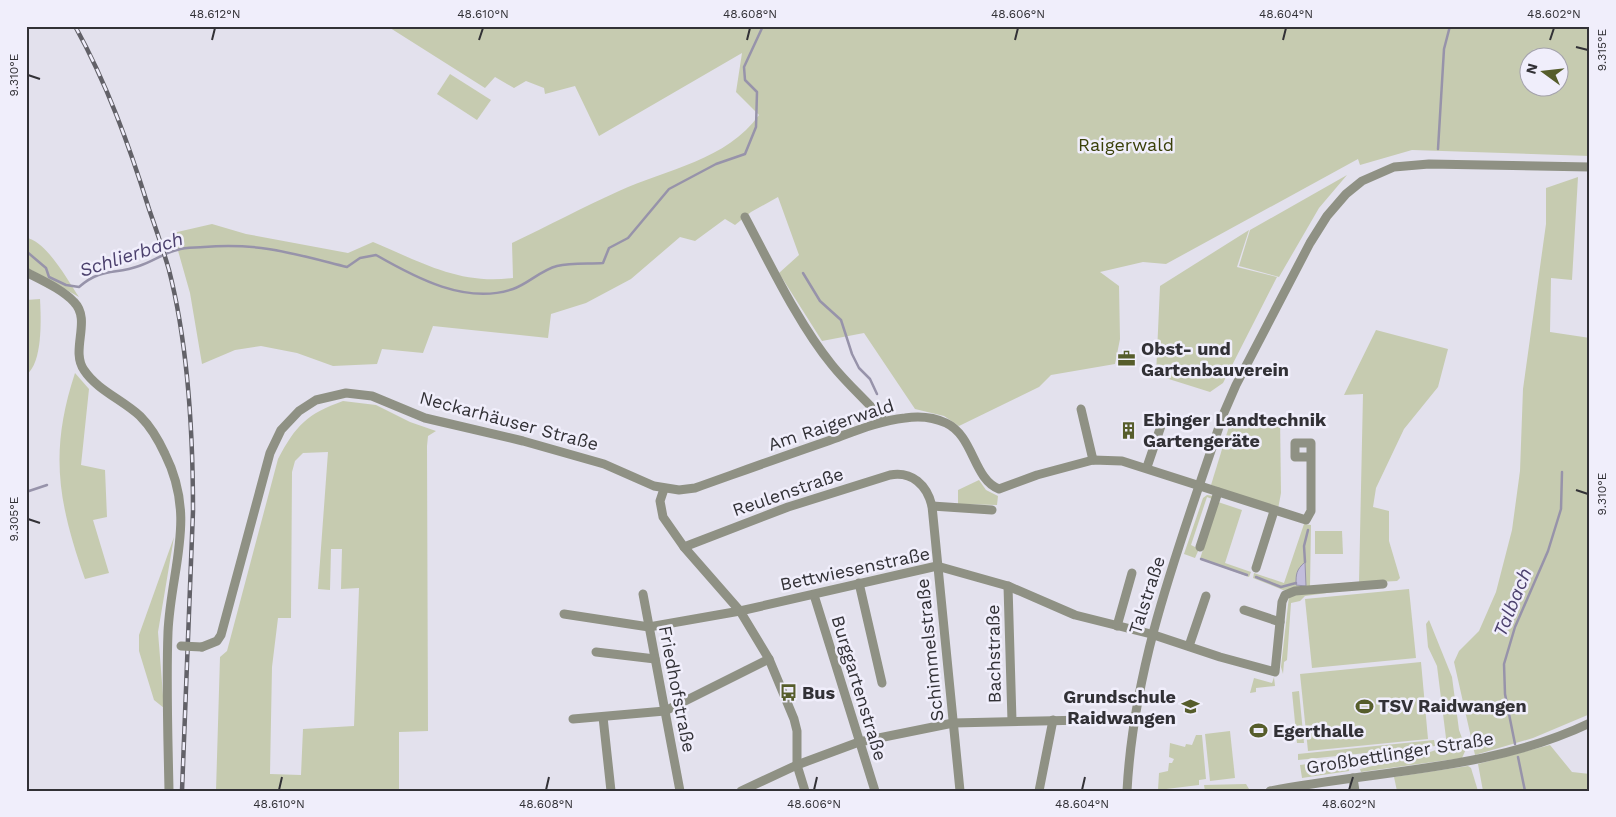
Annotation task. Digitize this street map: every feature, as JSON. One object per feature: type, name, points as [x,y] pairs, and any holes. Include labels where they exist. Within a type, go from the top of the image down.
[{"type":"street","name":"Talstraße","points":[[1127,791],[1134,719],[1151,634],[1223,415],[1236,385],[1310,243],[1327,216],[1346,194],[1362,181],[1394,167],[1429,164],[1590,167]]},
{"type":"street","points":[[745,217],[779,280],[819,346],[833,366],[884,421]]},
{"type":"street","points":[[26,272],[74,301],[80,314],[78,349],[81,365],[95,382],[141,417],[165,454],[172,472],[181,510],[181,543],[170,608],[169,791]]},
{"type":"street","name":"Neckarhäuser Straße","points":[[169,644],[202,647],[217,642],[221,635],[270,453],[281,430],[299,412],[316,400],[346,392],[372,396],[425,418],[588,460],[664,489]]},
{"type":"street","points":[[1081,409],[1093,460]]},
{"type":"street","name":"Am Raigerwald","points":[[664,489],[695,488],[884,421],[916,417],[947,424],[957,430],[966,441],[991,486],[999,489],[1032,476],[1093,460],[1122,461],[1147,467],[1303,520],[1308,518],[1311,511],[1310,457]]},
{"type":"street","points":[[1147,467],[1162,423]]},
{"type":"street","name":"Schimmelstraße","points":[[904,475],[921,483],[926,489],[932,506],[960,791]]},
{"type":"street","name":"Reulenstraße","points":[[684,547],[788,507],[890,476],[904,475]]},
{"type":"street","points":[[664,489],[660,501],[663,517],[684,547],[740,611],[769,659],[794,719],[797,765],[805,791]]},
{"type":"street","points":[[1200,548],[1218,492]]},
{"type":"street","points":[[932,506],[992,510]]},
{"type":"street","points":[[1256,568],[1274,511]]},
{"type":"street","name":"Bettwiesenstraße","points":[[564,614],[649,627],[740,611],[937,566],[1008,586],[1075,615],[1151,634],[1275,672],[1280,622]]},
{"type":"street","points":[[1117,626],[1132,572]]},
{"type":"street","points":[[859,583],[882,683]]},
{"type":"street","points":[[1244,610],[1280,622],[1283,599],[1289,592],[1383,584]]},
{"type":"street","name":"Bachstraße","points":[[1008,586],[1012,721]]},
{"type":"street","name":"Friedhofstraße","points":[[643,594],[680,791]]},
{"type":"street","name":"Burggartenstraße","points":[[814,594],[875,791]]},
{"type":"street","points":[[1189,646],[1206,596]]},
{"type":"street","points":[[596,652],[655,659]]},
{"type":"street","points":[[573,719],[665,712],[769,659]]},
{"type":"street","points":[[603,717],[611,791]]},
{"type":"street","points":[[741,791],[797,765],[859,742],[953,723],[1134,719]]},
{"type":"street","points":[[1039,791],[1053,720]]},
{"type":"street","name":"Großbettlinger Straße","points":[[1275,790],[1474,761],[1544,741],[1590,723]]},
{"type":"street","points":[[1353,778],[1355,791]]},
{"type":"green space","name":"Raigerwald","points":[[387,26],[1590,26],[1590,156],[1412,150],[1360,165],[1358,159],[1166,264],[1143,262],[1100,272],[1119,286],[1120,339],[1115,364],[1051,375],[1039,387],[959,426],[944,416],[915,409],[864,333],[822,341],[779,273],[799,255],[778,197],[751,212],[735,225],[725,219],[695,241],[680,237],[631,279],[586,303],[551,314],[548,338],[433,326],[423,353],[382,349],[377,364],[333,366],[297,353],[261,346],[235,350],[202,364],[190,293],[173,233],[212,224],[246,234],[348,253],[373,242],[424,264],[458,275],[493,279],[513,278],[512,243],[592,203],[713,153],[730,143],[746,130],[759,115],[736,92],[742,53],[599,136],[575,86],[545,94],[544,88],[526,81],[514,88],[495,77],[485,88]]},
{"type":"green space","points":[[450,74],[491,100],[477,120],[437,94]]},
{"type":"green space","points":[[1347,175],[1319,208],[1279,277],[1239,266],[1250,230]]},
{"type":"green space","points":[[1578,177],[1572,280],[1551,278],[1550,332],[1590,338],[1590,714],[1533,738],[1475,755],[1454,662],[1459,651],[1479,631],[1496,592],[1512,530],[1520,471],[1523,389],[1546,224],[1546,188]]},
{"type":"green space","points":[[1249,230],[1237,267],[1277,277],[1223,383],[1210,392],[1156,375],[1160,286]]},
{"type":"green space","points":[[26,238],[34,240],[49,253],[79,297],[26,267]]},
{"type":"green space","points":[[40,299],[40,340],[38,351],[32,369],[26,375],[26,300]]},
{"type":"green space","points":[[1376,330],[1448,349],[1438,387],[1404,429],[1376,488],[1373,507],[1389,511],[1389,541],[1400,578],[1397,581],[1359,583],[1363,394],[1344,395]]},
{"type":"green space","points":[[75,373],[89,389],[81,465],[105,470],[107,517],[93,520],[109,573],[85,579],[68,525],[60,477],[62,428]]},
{"type":"green space","points":[[343,401],[376,405],[410,422],[436,431],[428,436],[427,446],[428,731],[399,732],[399,791],[216,791],[220,657],[227,651],[278,459],[291,437],[304,422],[311,416]],"holes":[[[328,452],[318,589],[330,590],[331,549],[342,549],[341,589],[359,588],[354,726],[303,729],[301,775],[270,774],[272,667],[278,618],[291,618],[292,472],[295,461],[303,453]]]},
{"type":"green space","points":[[1243,417],[1280,417],[1281,493],[1278,509],[1211,485],[1231,420]]},
{"type":"green space","points":[[979,480],[986,490],[998,496],[997,505],[958,504],[958,490]]},
{"type":"green space","points":[[1207,495],[1213,496],[1212,499],[1207,497],[1191,545],[1199,549],[1195,558],[1184,554],[1203,498]]},
{"type":"green space","points":[[1218,502],[1242,510],[1225,563],[1251,572],[1249,577],[1200,559]]},
{"type":"green space","points":[[1304,524],[1311,525],[1310,588],[1283,590],[1253,578],[1254,573],[1284,583]]},
{"type":"green space","points":[[1315,531],[1342,531],[1343,554],[1315,554]]},
{"type":"green space","points":[[174,537],[158,632],[164,708],[154,700],[139,651],[139,635]]},
{"type":"green space","name":"TSV Raidwangen","points":[[1409,589],[1416,658],[1312,668],[1305,599]]},
{"type":"green space","points":[[1342,591],[1305,596],[1300,601],[1291,603],[1287,660],[1284,662],[1283,674],[1281,667],[1289,596],[1295,593]]},
{"type":"green space","points":[[1429,620],[1452,677],[1459,730],[1466,749],[1462,758],[1361,772],[1360,769],[1447,746],[1437,666],[1428,647],[1426,624]]},
{"type":"green space","name":"TSV Raidwangen","points":[[1421,662],[1428,739],[1308,751],[1300,674]]},
{"type":"green space","points":[[1274,677],[1275,686],[1256,688],[1256,692],[1250,693],[1254,678],[1272,683]]},
{"type":"green space","points":[[1299,691],[1304,743],[1297,743],[1292,692]]},
{"type":"green space","points":[[1230,731],[1235,778],[1210,781],[1205,734]]},
{"type":"green space","points":[[1196,735],[1202,735],[1206,779],[1199,780],[1199,785],[1158,790],[1159,773],[1168,771],[1169,763],[1172,763],[1174,759],[1169,757],[1170,743],[1185,747],[1186,744],[1192,745]]},
{"type":"green space","points":[[1434,740],[1435,746],[1298,760],[1298,754]]},
{"type":"green space","points":[[1550,745],[1572,772],[1590,774],[1590,791],[1483,791],[1478,764]]},
{"type":"green space","points":[[1348,759],[1349,771],[1302,778],[1300,765]]},
{"type":"green space","points":[[1468,766],[1471,768],[1478,791],[1397,791],[1394,777]]},
{"type":"green space","points":[[1246,784],[1249,789],[1244,791],[1205,791],[1204,785]]},
{"type":"shaded area","points":[[1305,562],[1306,586],[1296,585],[1297,572]]},
{"type":"waterway","name":"Schlierbach","points":[[26,251],[46,268],[49,277],[66,285],[79,287],[102,274],[130,269],[177,250],[224,246],[276,250],[347,267],[360,258],[376,255],[442,287],[477,294],[513,289],[557,266],[603,263],[609,248],[628,238],[669,189],[716,164],[745,154],[756,127],[757,92],[745,80],[744,67],[763,26]]},
{"type":"waterway","points":[[1438,149],[1444,49],[1450,26]]},
{"type":"waterway","points":[[803,273],[820,301],[841,320],[852,354],[859,368],[870,379],[877,394]]},
{"type":"waterway","name":"Talbach","points":[[1515,744],[1505,694],[1504,664],[1515,627],[1548,551],[1561,509],[1562,472]]},
{"type":"waterway","points":[[26,492],[47,485]]},
{"type":"waterway","points":[[1305,562],[1304,546],[1308,530]]},
{"type":"waterway","points":[[1201,559],[1247,575]]},
{"type":"waterway","points":[[1256,577],[1281,587],[1296,583]]},
{"type":"waterway","name":"Talbach","points":[[1518,757],[1525,791]]},
{"type":"railway","points":[[75,26],[107,93],[134,162],[169,270],[181,328],[188,390],[193,511],[182,791]]},
{"type":"place","name":"Obst- und Gartenbauverein","points":[[1127,359]]},
{"type":"place","name":"Ebinger Landtechnik Gartengeräte","points":[[1129,430]]},
{"type":"place","name":"Bus","points":[[788,693]]},
{"type":"place","name":"TSV Raidwangen","points":[[1364,706]]},
{"type":"place","name":"Grundschule Raidwangen","points":[[1190,707]]},
{"type":"place","name":"Egerthalle","points":[[1259,731]]}]
